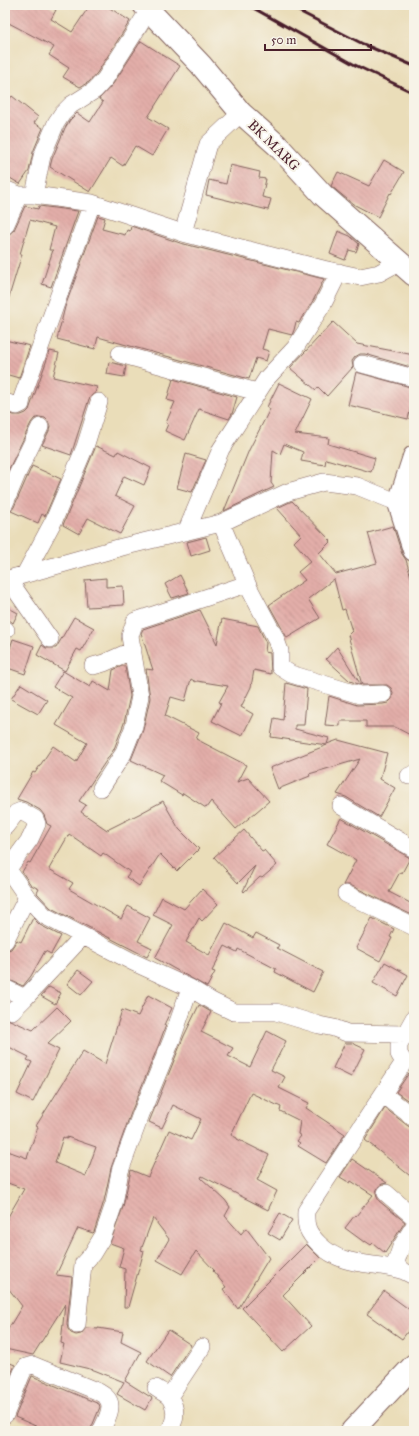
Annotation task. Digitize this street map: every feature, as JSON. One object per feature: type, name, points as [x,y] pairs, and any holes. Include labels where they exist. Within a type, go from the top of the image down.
[{"type":"street","name":"BK MARG","points":[[146,8],[201,65],[241,113],[277,145],[323,195],[406,269]]},
{"type":"street","points":[[5,226],[19,193],[42,156],[56,123],[71,105],[95,90],[105,79],[146,8]]},
{"type":"street","points":[[183,233],[208,144],[241,113]]},
{"type":"street","points":[[19,193],[92,203],[183,233],[360,276],[406,269]]},
{"type":"street","points":[[5,402],[17,406],[21,404],[92,203]]},
{"type":"street","points":[[186,532],[221,448],[266,378],[295,348],[323,304],[340,272]]},
{"type":"street","points":[[120,354],[257,392]]},
{"type":"street","points":[[362,364],[414,378]]},
{"type":"street","points":[[25,574],[54,520],[79,462],[99,402]]},
{"type":"street","points":[[5,503],[17,474],[40,427]]},
{"type":"street","points":[[414,457],[407,500],[414,550]]},
{"type":"street","points":[[50,639],[7,580],[122,547],[221,523],[288,492],[324,482],[357,486],[407,500]]},
{"type":"street","points":[[221,523],[247,584],[275,637],[280,651],[280,666],[290,674],[360,695],[383,694]]},
{"type":"street","points":[[101,788],[123,754],[134,726],[140,696],[130,636],[135,621],[247,584]]},
{"type":"street","points":[[93,666],[104,663],[133,650]]},
{"type":"street","points":[[341,806],[414,849]]},
{"type":"street","points":[[5,827],[16,813],[21,811],[35,819],[37,824],[30,839],[6,867],[28,897],[46,916],[133,962],[190,988],[213,1002],[234,1012],[276,1012],[347,1033],[405,1034]]},
{"type":"street","points":[[346,894],[414,927]]},
{"type":"street","points":[[5,941],[28,897]]},
{"type":"street","points":[[12,1011],[83,936]]},
{"type":"street","points":[[5,988],[24,998]]},
{"type":"street","points":[[76,1325],[83,1264],[92,1254],[103,1236],[114,1204],[120,1171],[141,1114],[172,1039],[190,988]]},
{"type":"street","points":[[407,1273],[358,1263],[340,1258],[327,1251],[309,1234],[306,1211],[404,1062],[399,1054],[400,1045],[414,1018]]},
{"type":"street","points":[[383,1094],[414,1118]]},
{"type":"street","points":[[386,1193],[414,1217]]},
{"type":"street","points":[[407,1273],[396,1262],[401,1247],[414,1226]]},
{"type":"street","points":[[169,1431],[174,1423],[176,1413],[163,1392],[202,1347]]},
{"type":"street","points":[[5,1415],[22,1373],[26,1367],[33,1365],[99,1392],[107,1398],[110,1404],[110,1410],[101,1431]]},
{"type":"street","points":[[352,1431],[414,1365]]},
{"type":"building","points":[[5,5],[47,5],[56,10],[51,19],[72,32],[90,5],[105,5],[130,21],[97,73],[89,82],[80,87],[63,77],[69,68],[49,55],[54,47],[5,21]]},
{"type":"building","points":[[141,41],[180,66],[148,117],[168,129],[152,156],[135,146],[123,166],[111,158],[90,192],[50,167],[52,159],[70,120],[77,113],[90,122],[103,102],[99,99],[113,84]]},
{"type":"building","points":[[12,96],[38,117],[34,123],[43,128],[33,152],[29,171],[20,184],[5,175],[5,105]]},
{"type":"building","points":[[384,160],[404,172],[391,194],[390,193],[378,217],[353,204],[331,186],[338,172],[369,186]]},
{"type":"building","points":[[230,165],[260,172],[259,178],[266,179],[262,197],[271,199],[268,210],[206,195],[209,180],[226,184]]},
{"type":"building","points":[[25,206],[38,209],[39,206],[78,211],[51,287],[42,284],[53,250],[49,250],[55,227],[30,220],[20,254],[22,254],[8,300],[5,300],[5,246],[8,235],[14,230]]},
{"type":"building","points":[[98,216],[105,218],[102,229],[125,235],[127,230],[130,231],[131,226],[180,243],[324,279],[303,317],[299,323],[296,322],[292,335],[268,329],[262,349],[269,351],[266,361],[256,358],[249,379],[98,337],[95,349],[57,339],[65,307]]},
{"type":"building","points":[[338,231],[350,236],[359,244],[356,252],[349,250],[345,260],[330,254]]},
{"type":"building","points":[[333,322],[357,344],[414,355],[414,368],[365,354],[360,354],[352,361],[353,367],[327,396],[318,387],[316,390],[290,368]]},
{"type":"building","points":[[5,340],[30,346],[19,378],[5,374]]},
{"type":"building","points":[[50,351],[59,353],[53,377],[97,387],[95,393],[89,399],[71,455],[42,445],[50,426],[45,418],[39,417],[34,419],[31,423],[5,477],[5,413],[21,415],[29,410]]},
{"type":"building","points":[[109,362],[126,366],[124,377],[107,374]]},
{"type":"building","points":[[356,372],[414,388],[414,395],[408,419],[348,405]]},
{"type":"building","points":[[173,379],[237,397],[229,419],[199,409],[185,440],[165,431],[168,424],[166,423],[175,402],[167,400]]},
{"type":"building","points":[[279,383],[312,399],[295,434],[329,438],[328,444],[375,458],[371,472],[326,459],[325,465],[301,461],[303,452],[284,444],[280,454],[273,450],[271,483],[274,487],[224,511],[249,450],[270,409],[267,407]]},
{"type":"building","points":[[96,446],[116,455],[118,451],[151,468],[144,485],[124,476],[115,496],[135,506],[120,534],[88,518],[79,534],[63,525]]},
{"type":"building","points":[[186,454],[206,460],[192,492],[177,488]]},
{"type":"building","points":[[32,466],[61,479],[45,516],[42,514],[38,523],[11,511]]},
{"type":"building","points":[[292,501],[331,541],[319,553],[336,574],[377,563],[368,533],[393,526],[402,554],[406,560],[414,587],[414,658],[412,668],[414,668],[414,737],[395,727],[366,727],[366,721],[340,721],[340,726],[325,725],[329,696],[357,705],[383,704],[388,703],[392,699],[393,693],[391,688],[387,685],[362,685],[348,635],[352,631],[345,609],[342,610],[334,579],[308,599],[320,618],[287,638],[269,605],[305,580],[298,572],[311,561],[294,542],[301,535],[277,508]]},
{"type":"building","points":[[206,537],[210,550],[191,556],[187,542]]},
{"type":"building","points":[[180,575],[189,593],[172,598],[165,584]]},
{"type":"building","points":[[106,578],[106,587],[123,586],[124,605],[87,607],[85,580]]},
{"type":"building","points":[[5,606],[18,613],[13,623],[8,619],[5,619]]},
{"type":"building","points":[[200,610],[217,644],[222,619],[258,626],[266,643],[265,652],[270,653],[271,674],[254,670],[251,687],[241,707],[253,714],[242,736],[212,721],[221,703],[219,702],[228,686],[196,682],[191,679],[185,701],[171,697],[165,716],[199,733],[196,739],[246,765],[237,782],[248,778],[269,801],[236,829],[211,801],[206,808],[183,793],[182,795],[159,781],[163,775],[131,760],[143,730],[150,698],[146,669],[153,670],[141,633],[143,629]]},
{"type":"building","points":[[74,617],[94,628],[81,651],[77,649],[65,671],[37,655],[42,645],[46,648],[56,648]]},
{"type":"building","points":[[13,639],[34,646],[25,674],[5,667]]},
{"type":"building","points":[[337,647],[361,685],[350,681],[326,659]]},
{"type":"building","points":[[125,666],[130,696],[124,723],[114,749],[79,801],[86,805],[81,812],[107,830],[163,801],[179,829],[199,849],[177,871],[160,854],[139,886],[126,877],[130,872],[103,853],[101,856],[69,834],[49,869],[73,883],[69,889],[121,919],[128,906],[150,918],[138,941],[152,948],[147,957],[51,908],[37,893],[39,889],[31,885],[22,872],[28,862],[30,863],[51,826],[47,824],[44,815],[40,810],[17,799],[33,772],[35,773],[53,746],[76,762],[87,743],[56,725],[72,698],[53,687],[63,671],[90,687],[93,681],[110,691],[113,670]]},
{"type":"building","points":[[286,683],[307,689],[304,725],[295,725],[295,729],[329,738],[327,744],[338,740],[387,753],[380,779],[395,788],[379,817],[346,797],[337,794],[360,759],[309,774],[310,776],[278,789],[270,768],[327,745],[271,737],[274,718],[283,720]]},
{"type":"building","points":[[21,684],[47,700],[38,714],[11,699]]},
{"type":"building","points":[[341,818],[410,858],[389,892],[414,905],[414,916],[350,885],[343,885],[356,860],[327,844]]},
{"type":"building","points":[[244,830],[262,851],[264,850],[277,865],[262,878],[260,877],[244,892],[243,891],[255,866],[238,883],[214,857]]},
{"type":"building","points":[[202,889],[218,904],[202,921],[199,918],[186,942],[209,955],[226,923],[253,938],[256,933],[279,945],[277,948],[323,972],[313,992],[275,972],[276,969],[238,949],[237,952],[225,946],[212,971],[215,972],[207,987],[155,958],[173,925],[153,915],[162,897],[184,909]]},
{"type":"building","points":[[33,918],[40,925],[61,936],[51,954],[45,951],[31,976],[23,986],[5,978],[5,951],[11,949],[17,940],[21,942]]},
{"type":"building","points":[[372,918],[394,929],[390,937],[392,938],[380,961],[356,948]]},
{"type":"building","points":[[385,962],[408,975],[397,996],[373,983]]},
{"type":"building","points":[[78,970],[93,981],[81,995],[67,984]]},
{"type":"building","points":[[49,987],[61,993],[55,1004],[41,996]]},
{"type":"building","points":[[148,995],[172,1008],[164,1025],[166,1025],[132,1110],[111,1168],[104,1201],[94,1232],[93,1233],[78,1228],[56,1275],[72,1277],[67,1324],[71,1333],[76,1335],[81,1334],[86,1328],[98,1328],[123,1332],[121,1342],[141,1352],[125,1381],[152,1398],[145,1410],[117,1394],[124,1382],[94,1370],[60,1362],[64,1344],[61,1343],[65,1304],[33,1355],[5,1349],[5,1334],[22,1306],[5,1284],[5,1222],[24,1189],[5,1182],[5,1150],[27,1158],[38,1127],[36,1126],[83,1051],[105,1064],[122,1010],[138,1016]],"holes":[[[63,1137],[67,1139],[67,1137],[96,1147],[86,1176],[55,1163]]]},
{"type":"building","points":[[199,1005],[211,1012],[201,1032],[233,1048],[228,1056],[250,1067],[267,1031],[286,1041],[271,1070],[285,1077],[279,1088],[309,1103],[306,1108],[345,1134],[326,1163],[298,1146],[300,1143],[297,1141],[301,1136],[298,1134],[300,1121],[280,1111],[281,1107],[251,1093],[231,1135],[269,1155],[257,1180],[277,1191],[268,1210],[202,1176],[201,1178],[225,1200],[230,1207],[225,1216],[241,1234],[246,1228],[269,1258],[238,1309],[223,1289],[226,1287],[213,1271],[214,1270],[196,1251],[182,1274],[157,1260],[169,1239],[153,1218],[141,1250],[144,1251],[128,1307],[124,1307],[125,1269],[119,1267],[124,1248],[110,1243],[123,1207],[131,1170],[148,1177],[169,1130],[191,1140],[201,1119],[173,1105],[162,1128],[149,1122],[184,1036]]},
{"type":"building","points":[[57,1007],[71,1021],[47,1044],[59,1050],[33,1102],[17,1094],[32,1062],[27,1060],[29,1057],[5,1045],[5,1018],[33,1030]]},
{"type":"building","points":[[345,1043],[352,1043],[365,1049],[351,1077],[333,1068]]},
{"type":"building","points":[[409,1073],[414,1077],[414,1105],[396,1092]]},
{"type":"building","points":[[385,1108],[408,1126],[414,1128],[414,1179],[365,1140]]},
{"type":"building","points":[[352,1159],[387,1183],[378,1187],[376,1192],[377,1197],[379,1201],[405,1222],[385,1253],[373,1243],[371,1245],[365,1241],[364,1242],[345,1228],[373,1195],[351,1181],[350,1183],[340,1177]]},
{"type":"building","points":[[280,1213],[292,1220],[280,1240],[268,1233]]},
{"type":"building","points":[[306,1244],[320,1258],[283,1295],[311,1326],[283,1352],[242,1308]]},
{"type":"building","points":[[384,1291],[414,1313],[414,1323],[402,1339],[367,1314]]},
{"type":"building","points":[[168,1330],[191,1345],[170,1377],[147,1361]]},
{"type":"building","points":[[5,1361],[15,1365],[5,1388]]},
{"type":"building","points":[[32,1376],[99,1404],[100,1407],[90,1431],[47,1431],[15,1417]]},
{"type":"railway","points":[[248,5],[355,65],[414,93]]},
{"type":"railway","points":[[287,5],[363,44],[414,66]]}]
